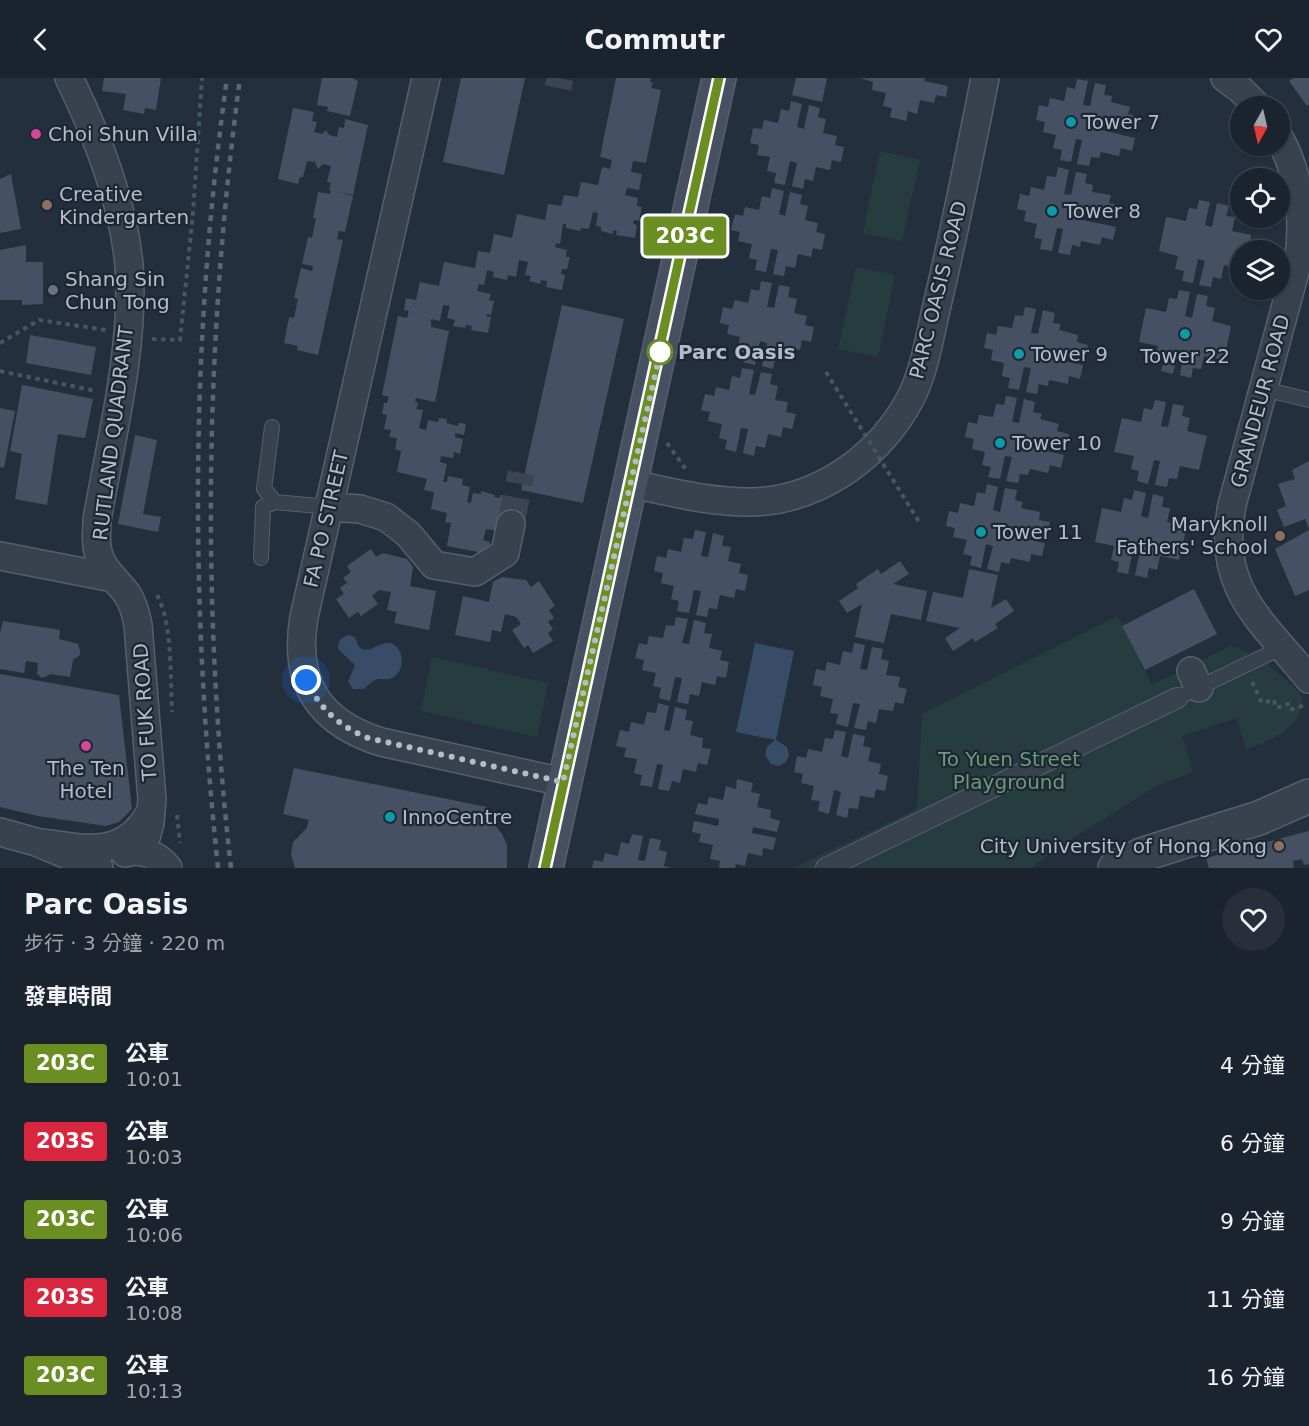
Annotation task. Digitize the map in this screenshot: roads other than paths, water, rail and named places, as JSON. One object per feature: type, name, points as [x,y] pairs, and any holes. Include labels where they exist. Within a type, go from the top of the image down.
[{"type":"main road","points":[[546,868],[563,782],[632,484],[719,78]]},
{"type":"street","name":"RUTLAND QUADRANT","points":[[69,78],[102,155],[120,214],[129,264],[127,333],[119,397],[97,520],[98,554],[104,567],[113,578]]},
{"type":"street","name":"FA PO STREET","points":[[426,78],[301,635],[300,652],[304,673],[313,694],[322,706],[344,726],[381,742],[563,782]]},
{"type":"street","name":"PARC OASIS ROAD","points":[[632,484],[723,501],[754,502],[785,497],[815,488],[842,473],[867,455],[889,432],[906,407],[919,378],[948,260],[985,78]]},
{"type":"street","points":[[1225,78],[1247,96]]},
{"type":"street","name":"GRANDEUR ROAD","points":[[1288,156],[1297,184],[1302,220],[1301,239],[1295,275],[1232,505],[1227,541],[1234,578],[1240,593],[1258,620],[1309,679]]},
{"type":"street","points":[[329,507],[360,509],[386,517],[408,534],[434,565],[475,572],[505,553],[511,524]]},
{"type":"street","points":[[0,556],[113,578]]},
{"type":"street","name":"TO FUK ROAD","points":[[113,578],[128,595],[135,609],[141,645],[152,809],[142,852]]},
{"type":"street","points":[[826,868],[1189,686]]},
{"type":"street","points":[[1259,818],[1288,796],[1309,776]]},
{"type":"street","points":[[1115,868],[1166,845],[1259,818],[1309,796]]},
{"type":"street","points":[[36,842],[95,849],[116,846],[131,838],[141,829],[152,809]]},
{"type":"street","points":[[1259,818],[1309,814]]},
{"type":"street","points":[[0,832],[36,842],[99,868]]},
{"type":"street","points":[[106,868],[120,855],[131,851],[153,855],[163,861],[168,868]]},
{"type":"lane","points":[[1264,389],[1309,400]]},
{"type":"lane","points":[[272,427],[264,489],[274,502]]},
{"type":"lane","points":[[261,558],[263,507],[274,502],[329,507]]},
{"type":"lane","points":[[1189,686],[1283,647]]},
{"type":"water","points":[[349,635],[355,637],[360,648],[366,650],[386,643],[396,646],[402,660],[399,672],[393,678],[375,680],[364,689],[353,689],[348,682],[355,665],[338,649],[341,640]]},
{"type":"water","points":[[755,643],[794,651],[776,740],[787,747],[789,755],[786,762],[778,766],[771,764],[765,755],[767,747],[775,740],[736,732]]},
{"type":"tunnel","points":[[558,88],[560,78]]},
{"type":"tunnel","points":[[511,524],[521,473]]},
{"type":"railway","points":[[218,868],[202,670],[198,473],[206,275],[227,78]]},
{"type":"railway","points":[[231,868],[221,770],[215,671],[211,572],[211,473],[220,275],[228,176],[240,78]]},
{"type":"place","name":"Tower 7","points":[[1071,122]]},
{"type":"place","name":"Choi Shun Villa","points":[[36,134]]},
{"type":"place","name":"Creative Kindergarten","points":[[47,205]]},
{"type":"place","name":"Tower 8","points":[[1052,211]]},
{"type":"place","name":"Shang Sin Chun Tong","points":[[53,290]]},
{"type":"place","name":"Tower 22","points":[[1185,334]]},
{"type":"place","name":"Parc Oasis","points":[[660,352]]},
{"type":"place","name":"Tower 9","points":[[1019,354]]},
{"type":"place","name":"Tower 10","points":[[1000,443]]},
{"type":"place","name":"Tower 11","points":[[981,532]]},
{"type":"place","name":"Maryknoll Fathers' School","points":[[1280,536]]},
{"type":"place","name":"The Ten Hotel","points":[[86,746]]},
{"type":"place","name":"InnoCentre","points":[[390,817]]},
{"type":"place","name":"City University of Hong Kong","points":[[1279,846]]},
{"type":"park label","name":"To Yuen Street Playground","points":[[1009,770]]}]
